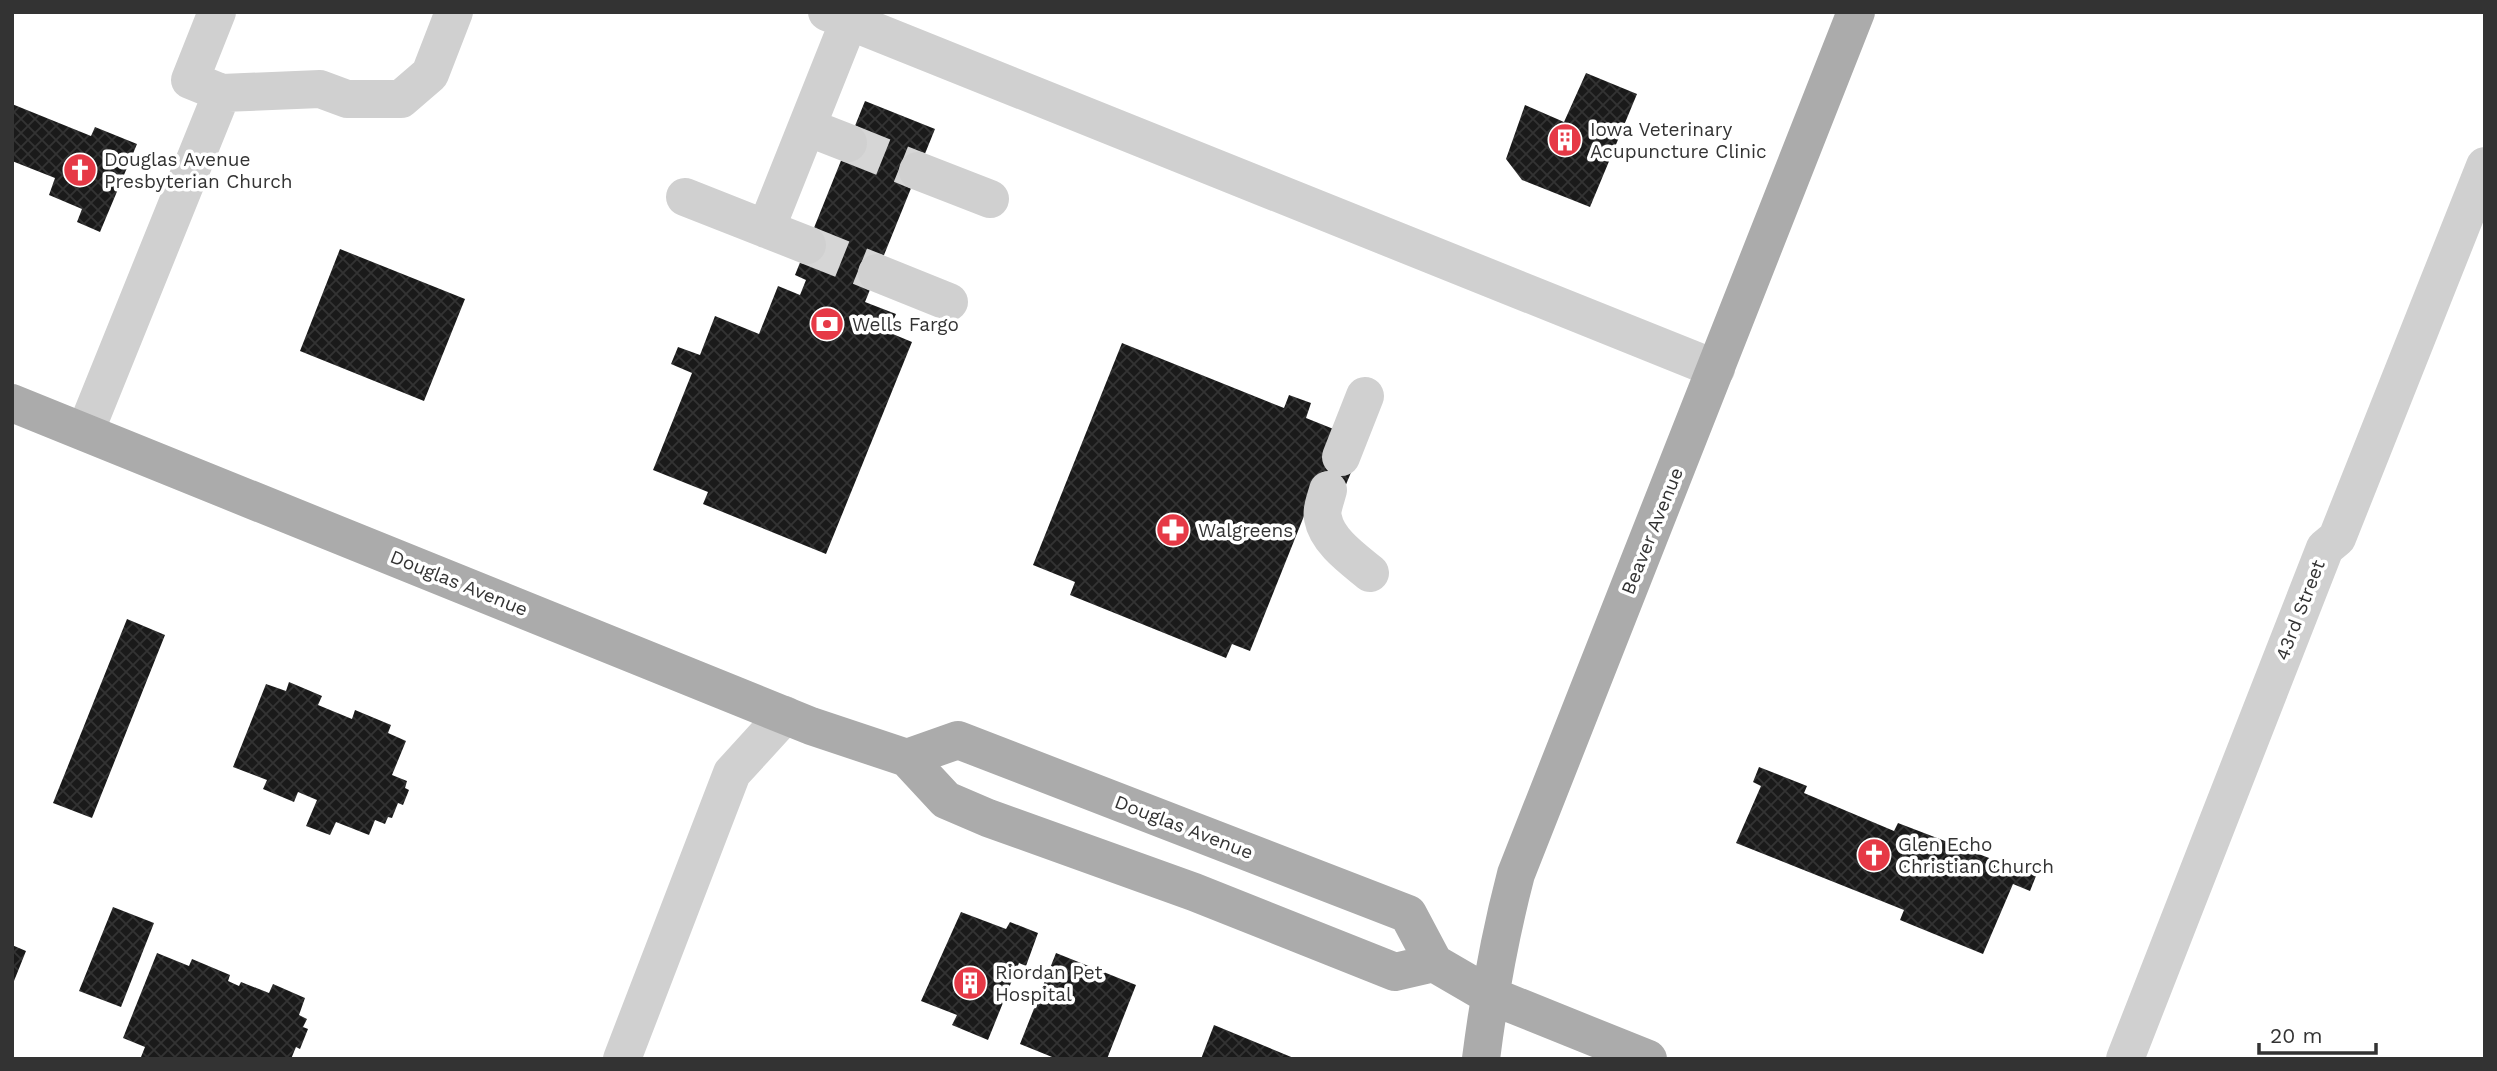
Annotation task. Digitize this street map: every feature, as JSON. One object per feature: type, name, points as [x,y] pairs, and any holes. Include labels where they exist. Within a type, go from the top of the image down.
[{"type":"main road","name":"Beaver Avenue","points":[[1481,1059],[1499,937],[1516,874],[1856,12]]},
{"type":"main road","name":"Douglas Avenue","points":[[12,403],[785,715],[907,758],[946,800],[988,818],[1194,892],[1395,972],[1434,963],[1409,914],[958,740],[907,758]]},
{"type":"main road","points":[[1434,963],[1489,995],[1648,1059]]},
{"type":"street","points":[[217,12],[190,79],[222,93],[320,89],[347,99],[401,99],[430,74],[454,12]]},
{"type":"street","points":[[766,229],[807,127],[838,17],[1716,369]]},
{"type":"street","points":[[85,432],[222,93]]},
{"type":"street","points":[[807,127],[848,143]]},
{"type":"street","name":"43rd Street","points":[[2124,1059],[2325,548],[2337,538],[2485,166]]},
{"type":"street","points":[[918,171],[990,199]]},
{"type":"street","points":[[685,197],[807,245]]},
{"type":"street","points":[[877,273],[949,302]]},
{"type":"street","points":[[1365,396],[1322,516],[1329,533],[1370,573]]},
{"type":"street","points":[[622,1059],[732,773],[785,715]]},
{"type":"building","name":"Iowa Veterinary Acupuncture Clinic","points":[[1586,73],[1637,94],[1590,207],[1522,180],[1506,159],[1525,105],[1564,122]]},
{"type":"building","name":"Wells Fargo","points":[[865,101],[935,129],[865,302],[896,314],[888,332],[912,342],[826,554],[703,504],[708,492],[653,470],[692,373],[671,364],[678,347],[700,355],[715,316],[759,334],[778,286],[800,295],[806,280],[795,275]]},
{"type":"building","name":"Douglas Avenue Presbyterian Church","points":[[12,104],[91,136],[95,127],[137,144],[100,232],[77,222],[82,209],[49,195],[55,178],[12,161]]},
{"type":"building","points":[[340,249],[465,299],[424,401],[300,351]]},
{"type":"building","name":"Walgreens","points":[[1122,343],[1284,408],[1289,395],[1311,403],[1306,418],[1336,430],[1352,470],[1345,487],[1316,486],[1250,651],[1232,644],[1226,658],[1070,595],[1075,582],[1033,565]]},
{"type":"building","points":[[127,619],[165,635],[92,818],[53,803]]},
{"type":"building","points":[[289,682],[322,696],[318,705],[352,719],[355,710],[391,725],[388,733],[406,741],[392,775],[407,781],[405,788],[409,790],[403,805],[398,803],[392,818],[388,817],[385,824],[375,820],[369,835],[336,822],[330,835],[306,826],[317,800],[298,792],[294,802],[263,789],[267,780],[233,767],[266,684],[286,691]]},
{"type":"building","name":"Glen Echo Christian Church","points":[[1759,767],[1807,786],[1804,793],[1894,831],[1898,823],[2036,876],[2030,891],[2013,884],[1983,954],[1900,920],[1904,910],[1736,843],[1761,786],[1753,782]]},
{"type":"building","points":[[113,907],[154,923],[121,1007],[79,991]]},
{"type":"building","name":"Riordan Pet Hospital","points":[[961,912],[1006,929],[1010,922],[1038,933],[1026,966],[1019,963],[988,1040],[952,1025],[957,1015],[921,1001]]},
{"type":"building","points":[[12,945],[26,951],[12,986]]},
{"type":"building","points":[[157,953],[189,966],[192,959],[230,975],[228,981],[239,986],[241,982],[269,993],[273,984],[305,998],[299,1015],[307,1019],[303,1027],[308,1029],[300,1049],[296,1047],[291,1059],[141,1057],[145,1047],[123,1038]]},
{"type":"building","points":[[1056,953],[1136,985],[1107,1059],[1057,1059],[1020,1044]]},
{"type":"building","points":[[1214,1025],[1296,1059],[1201,1059]]},
{"type":"tunnel","points":[[848,143],[918,171]]},
{"type":"tunnel","points":[[807,245],[877,273]]},
{"type":"place","name":"Iowa Veterinary Acupuncture Clinic","points":[[1565,140]]},
{"type":"place","name":"Douglas Avenue Presbyterian Church","points":[[80,170]]},
{"type":"place","name":"Wells Fargo","points":[[827,324]]},
{"type":"place","name":"Walgreens","points":[[1173,530]]},
{"type":"place","name":"Glen Echo Christian Church","points":[[1874,855]]},
{"type":"place","name":"Riordan Pet Hospital","points":[[970,983]]}]
